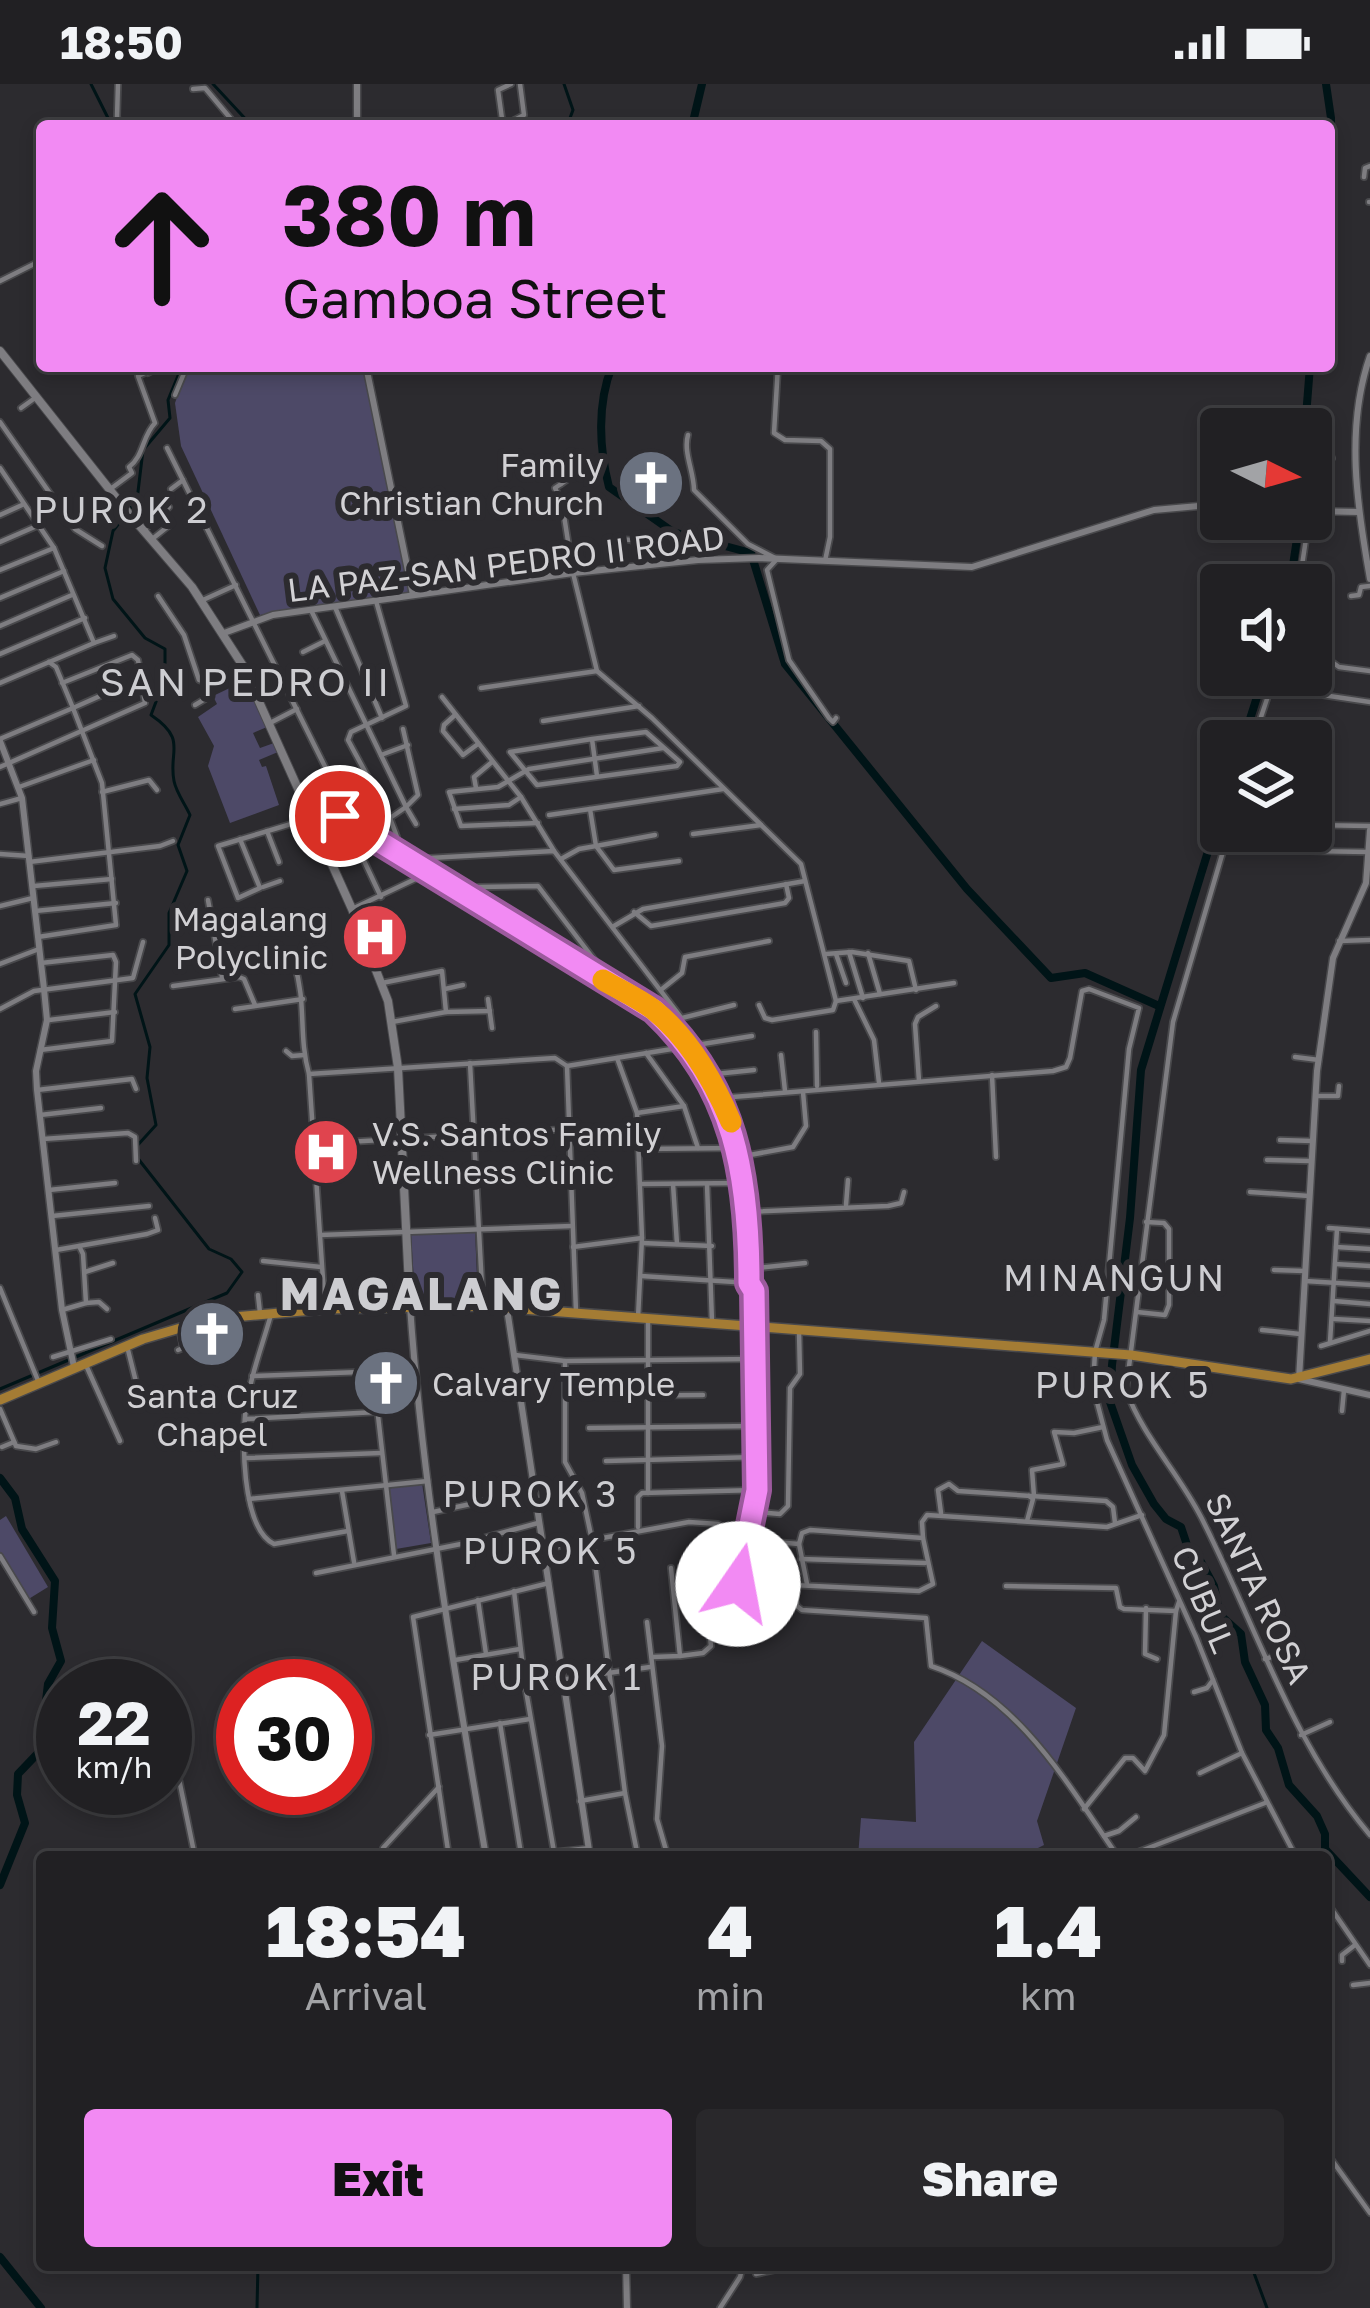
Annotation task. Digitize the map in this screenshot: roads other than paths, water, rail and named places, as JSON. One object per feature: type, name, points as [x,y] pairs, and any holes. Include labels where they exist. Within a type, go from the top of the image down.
[{"type":"main road","points":[[0,351],[203,600],[224,633],[352,909],[392,1022],[410,1306]]},
{"type":"main road","points":[[0,1405],[36,1377],[73,1360],[179,1327],[266,1313],[410,1306],[483,1306],[1126,1355],[1299,1379],[1370,1359]]},
{"type":"street","points":[[118,84],[119,120]]},
{"type":"street","points":[[357,84],[357,120]]},
{"type":"street","points":[[502,120],[498,90],[511,84]]},
{"type":"street","points":[[514,120],[524,115],[520,84]]},
{"type":"street","points":[[193,89],[206,88],[231,120]]},
{"type":"street","points":[[1364,177],[1370,166]]},
{"type":"street","points":[[0,281],[36,263]]},
{"type":"street","points":[[1351,596],[1359,595],[1361,587],[1370,583],[1356,481],[1363,378],[1370,356]]},
{"type":"street","points":[[110,490],[131,473],[129,466],[137,461],[155,423],[138,376],[143,372]]},
{"type":"street","points":[[175,395],[185,372]]},
{"type":"street","points":[[366,372],[413,595]]},
{"type":"street","points":[[778,372],[774,433],[785,440],[821,441],[830,449],[830,537],[825,561]]},
{"type":"street","points":[[21,408],[35,398]]},
{"type":"street","points":[[0,422],[75,529],[101,546]]},
{"type":"street","points":[[688,435],[694,490],[748,544],[777,559],[767,568],[789,661],[829,718],[833,722],[836,718]]},
{"type":"street","points":[[167,448],[297,709],[381,897]]},
{"type":"street","points":[[561,484],[562,463]]},
{"type":"street","points":[[0,468],[54,548],[94,643]]},
{"type":"street","points":[[581,470],[555,488],[597,671],[761,825],[801,865],[807,881],[836,1001],[833,1010],[772,1020],[765,1018],[759,1005]]},
{"type":"street","points":[[171,489],[183,479]]},
{"type":"street","points":[[0,487],[10,482]]},
{"type":"street","points":[[0,515],[24,505]]},
{"type":"street","points":[[143,531],[169,507]]},
{"type":"street","name":"LA PAZ-SAN PEDRO II ROAD","points":[[224,633],[253,620],[310,610],[644,566],[759,558],[975,566],[1154,510],[1200,507]]},
{"type":"street","points":[[1332,513],[1359,512]]},
{"type":"street","points":[[151,540],[171,524]]},
{"type":"street","points":[[0,542],[39,525]]},
{"type":"street","points":[[616,539],[633,540],[644,566]]},
{"type":"street","points":[[0,570],[54,548]]},
{"type":"street","points":[[0,598],[64,571]]},
{"type":"street","points":[[203,600],[236,585]]},
{"type":"street","points":[[0,626],[74,594]]},
{"type":"street","points":[[158,596],[184,635],[194,674],[207,683]]},
{"type":"street","points":[[376,601],[406,704],[350,731],[348,740],[398,836],[382,842]]},
{"type":"street","points":[[335,607],[382,718]]},
{"type":"street","points":[[310,610],[416,824]]},
{"type":"street","points":[[0,654],[85,618]]},
{"type":"street","points":[[0,683],[114,636]]},
{"type":"street","points":[[303,652],[325,641]]},
{"type":"street","points":[[0,767],[145,705],[134,656],[62,683]]},
{"type":"street","points":[[38,938],[113,928],[117,921],[94,760],[49,662]]},
{"type":"street","points":[[1332,662],[1370,671]]},
{"type":"street","points":[[207,683],[243,666]]},
{"type":"street","points":[[482,688],[597,671]]},
{"type":"street","points":[[195,705],[205,699],[207,683]]},
{"type":"street","points":[[100,696],[0,740],[22,797],[44,989],[47,1020],[37,1090],[62,1310],[73,1360],[120,1441]]},
{"type":"street","points":[[1330,696],[1370,702]]},
{"type":"street","points":[[442,697],[680,1016]]},
{"type":"street","points":[[543,721],[639,706]]},
{"type":"street","points":[[269,723],[297,709]]},
{"type":"street","points":[[456,714],[443,725],[443,731],[463,755],[478,744]]},
{"type":"street","points":[[390,818],[418,795],[404,729]]},
{"type":"street","points":[[646,732],[666,747],[680,764],[537,784],[510,752],[646,732]]},
{"type":"street","points":[[592,739],[597,776]]},
{"type":"street","points":[[538,823],[464,827],[450,791],[498,787],[523,770],[677,742]]},
{"type":"street","points":[[381,755],[408,746]]},
{"type":"street","points":[[19,787],[94,760]]},
{"type":"street","points":[[476,788],[474,777],[492,762]]},
{"type":"street","points":[[102,792],[148,780],[157,790]]},
{"type":"street","points":[[549,815],[723,789]]},
{"type":"street","points":[[0,804],[22,797]]},
{"type":"street","points":[[454,809],[501,806],[521,797]]},
{"type":"street","points":[[590,809],[596,846],[614,870],[680,861]]},
{"type":"street","points":[[319,836],[345,812]]},
{"type":"street","points":[[345,812],[382,842],[666,1022],[689,1047],[720,1098],[740,1157],[749,1283],[754,1291],[757,1490],[738,1584]]},
{"type":"street","points":[[280,881],[238,898],[217,849],[311,818]]},
{"type":"street","points":[[693,835],[761,825]]},
{"type":"street","points":[[1332,826],[1370,828],[1369,868],[1339,941],[1319,1060],[1299,1379],[1370,1395]]},
{"type":"street","points":[[267,831],[279,862]]},
{"type":"street","points":[[561,859],[579,849],[655,835]]},
{"type":"street","points":[[240,839],[260,888]]},
{"type":"street","points":[[0,854],[29,859],[172,842]]},
{"type":"street","points":[[412,859],[554,850]]},
{"type":"street","points":[[1332,851],[1369,852]]},
{"type":"street","name":"SANTA ROSA","points":[[1222,852],[1174,1016],[1125,1382],[1134,1414],[1191,1497],[1233,1580],[1301,1735],[1370,1835]]},
{"type":"street","points":[[352,909],[429,872]]},
{"type":"street","points":[[32,886],[112,879]]},
{"type":"street","points":[[614,926],[634,912],[807,881]]},
{"type":"street","points":[[634,912],[651,926],[785,903],[789,898],[786,884]]},
{"type":"street","points":[[464,894],[478,887],[538,886],[616,988]]},
{"type":"street","points":[[0,906],[33,898]]},
{"type":"street","points":[[208,900],[222,977]]},
{"type":"street","points":[[35,911],[116,903]]},
{"type":"street","points":[[1339,941],[1370,940]]},
{"type":"street","points":[[662,989],[680,976],[685,957],[769,941]]},
{"type":"street","points":[[0,1009],[44,989],[116,982],[136,975],[143,942]]},
{"type":"street","points":[[0,964],[39,949]]},
{"type":"street","points":[[849,952],[862,998]]},
{"type":"street","points":[[824,954],[868,953],[909,961],[916,990]]},
{"type":"street","points":[[868,953],[880,994]]},
{"type":"street","points":[[836,954],[846,983]]},
{"type":"street","points":[[40,1050],[112,1041],[116,982],[115,955],[41,963]]},
{"type":"street","points":[[294,963],[303,999],[325,1310]]},
{"type":"street","points":[[382,983],[439,968],[446,1012]]},
{"type":"street","points":[[172,986],[222,977],[244,979],[255,1005]]},
{"type":"street","points":[[836,1001],[954,983]]},
{"type":"street","points":[[445,988],[463,985]]},
{"type":"street","points":[[720,1098],[1053,1071],[1066,1066],[1082,991],[1135,1004],[1140,1012],[1129,1049],[1097,1353]]},
{"type":"street","points":[[235,1010],[303,999]]},
{"type":"street","points":[[488,999],[492,1028]]},
{"type":"street","points":[[854,999],[874,1040],[879,1083]]},
{"type":"street","points":[[666,1022],[734,1005]]},
{"type":"street","points":[[920,1082],[916,1019],[935,1006]]},
{"type":"street","points":[[392,1022],[446,1012],[490,1011]]},
{"type":"street","points":[[47,1020],[115,1012]]},
{"type":"street","points":[[816,1032],[817,1089]]},
{"type":"street","points":[[309,1074],[555,1058],[567,1066],[752,1036]]},
{"type":"street","points":[[286,1051],[292,1057],[304,1055]]},
{"type":"street","points":[[646,1053],[684,1106],[698,1148]]},
{"type":"street","points":[[781,1055],[785,1091]]},
{"type":"street","points":[[617,1058],[637,1113],[648,1492]]},
{"type":"street","points":[[1295,1058],[1319,1060]]},
{"type":"street","points":[[470,1063],[483,1306]]},
{"type":"street","points":[[567,1066],[576,1314]]},
{"type":"street","points":[[706,1075],[754,1070]]},
{"type":"street","points":[[992,1075],[996,1157]]},
{"type":"street","points":[[37,1090],[131,1079],[136,1088]]},
{"type":"street","points":[[1316,1096],[1336,1097],[1339,1086]]},
{"type":"street","points":[[740,1157],[794,1147],[806,1126],[802,1090]]},
{"type":"street","points":[[637,1113],[684,1106]]},
{"type":"street","points":[[40,1115],[101,1108]]},
{"type":"street","points":[[313,1144],[568,1129]]},
{"type":"street","points":[[43,1139],[128,1133],[135,1137],[136,1161]]},
{"type":"street","points":[[1280,1140],[1313,1142]]},
{"type":"street","points":[[639,1149],[737,1148]]},
{"type":"street","points":[[1267,1160],[1312,1162]]},
{"type":"street","points":[[846,1207],[848,1180]]},
{"type":"street","points":[[640,1184],[743,1183]]},
{"type":"street","points":[[49,1190],[115,1184]]},
{"type":"street","points":[[674,1184],[677,1244]]},
{"type":"street","points":[[707,1184],[712,1324]]},
{"type":"street","points":[[746,1211],[900,1204],[904,1192]]},
{"type":"street","points":[[1250,1192],[1309,1196]]},
{"type":"street","points":[[52,1216],[148,1206]]},
{"type":"street","points":[[56,1250],[147,1234],[158,1230],[154,1218]]},
{"type":"street","points":[[1137,1312],[1165,1315],[1169,1305],[1169,1229],[1164,1223],[1146,1222]]},
{"type":"street","points":[[319,1235],[572,1226]]},
{"type":"street","points":[[1328,1228],[1370,1231]]},
{"type":"street","points":[[1330,1342],[1337,1229]]},
{"type":"street","points":[[573,1247],[642,1241],[712,1246]]},
{"type":"street","points":[[79,1246],[86,1303]]},
{"type":"street","points":[[1336,1247],[1370,1249]]},
{"type":"street","points":[[263,1261],[321,1267]]},
{"type":"street","points":[[85,1272],[113,1263]]},
{"type":"street","points":[[749,1269],[805,1264]]},
{"type":"street","points":[[1335,1264],[1370,1266]]},
{"type":"street","points":[[1274,1270],[1304,1271]]},
{"type":"street","points":[[640,1276],[749,1283]]},
{"type":"street","points":[[1305,1281],[1370,1285]]},
{"type":"street","points":[[0,1288],[36,1377]]},
{"type":"street","points":[[258,1295],[266,1313],[245,1418],[251,1511],[270,1544],[348,1531]]},
{"type":"street","points":[[1333,1300],[1370,1304]]},
{"type":"street","points":[[62,1310],[99,1302],[107,1309]]},
{"type":"street","points":[[410,1306],[428,1481],[463,1729],[486,1851]]},
{"type":"street","points":[[507,1309],[589,1851]]},
{"type":"street","points":[[1331,1319],[1370,1321]]},
{"type":"street","points":[[178,1350],[183,1348],[179,1327]]},
{"type":"street","points":[[1262,1330],[1300,1334]]},
{"type":"street","points":[[1321,1346],[1370,1330]]},
{"type":"street","points":[[754,1512],[780,1514],[788,1506],[790,1388],[800,1374],[799,1331]]},
{"type":"street","points":[[53,1357],[73,1360],[111,1339]]},
{"type":"street","points":[[127,1346],[138,1390]]},
{"type":"street","name":"CUBUL","points":[[1097,1353],[1093,1387],[1102,1427],[1242,1754],[1290,1851]]},
{"type":"street","points":[[515,1355],[565,1360],[755,1359]]},
{"type":"street","points":[[565,1360],[565,1462],[582,1493],[592,1540],[637,1851]]},
{"type":"street","points":[[252,1376],[415,1370]]},
{"type":"street","points":[[373,1372],[394,1555]]},
{"type":"street","points":[[1342,1411],[1344,1390]]},
{"type":"street","points":[[592,1396],[703,1395]]},
{"type":"street","points":[[0,1405],[14,1442]]},
{"type":"street","points":[[245,1418],[377,1412]]},
{"type":"street","points":[[589,1429],[756,1426]]},
{"type":"street","points":[[1027,1521],[1033,1499],[1032,1470],[1063,1464],[1054,1432],[1102,1427]]},
{"type":"street","points":[[2,1447],[14,1442],[34,1449],[56,1442]]},
{"type":"street","points":[[246,1458],[381,1453]]},
{"type":"street","points":[[606,1460],[757,1457]]},
{"type":"street","points":[[249,1499],[428,1481]]},
{"type":"street","points":[[942,1514],[938,1492],[943,1485],[958,1491],[1106,1502],[1113,1507],[1115,1523]]},
{"type":"street","points":[[638,1529],[638,1497],[648,1492],[757,1490]]},
{"type":"street","points":[[342,1491],[354,1564]]},
{"type":"street","points":[[434,1512],[532,1491]]},
{"type":"street","points":[[793,1585],[919,1591],[933,1584],[926,1563],[924,1516],[1107,1527],[1142,1515]]},
{"type":"street","points":[[543,1549],[675,1523],[712,1522],[748,1540],[800,1544]]},
{"type":"street","points":[[316,1573],[538,1523]]},
{"type":"street","points":[[807,1584],[800,1544],[802,1533],[810,1529],[923,1538]]},
{"type":"street","points":[[0,1556],[34,1612]]},
{"type":"street","points":[[801,1559],[926,1563]]},
{"type":"street","points":[[742,1566],[782,1571],[802,1610],[926,1618],[932,1666],[966,1680],[1018,1722],[1117,1851]]},
{"type":"street","points":[[651,1658],[703,1653],[711,1646],[702,1567]]},
{"type":"street","points":[[671,1568],[680,1656]]},
{"type":"street","points":[[448,1851],[413,1617],[549,1583]]},
{"type":"street","points":[[1006,1586],[1116,1588],[1120,1607],[1176,1610]]},
{"type":"street","points":[[514,1591],[554,1851]]},
{"type":"street","points":[[478,1600],[486,1654]]},
{"type":"street","points":[[1084,1809],[1125,1758],[1133,1758],[1145,1771],[1164,1735],[1175,1603],[1179,1601]]},
{"type":"street","points":[[1146,1608],[1145,1654],[1156,1658]]},
{"type":"street","points":[[647,1622],[662,1746],[656,1808],[667,1851]]},
{"type":"street","points":[[453,1660],[520,1649]]},
{"type":"street","points":[[1264,1659],[1278,1655],[1282,1664]]},
{"type":"street","points":[[525,1685],[653,1666]]},
{"type":"street","points":[[1194,1692],[1213,1680]]},
{"type":"street","points":[[430,1735],[531,1719]]},
{"type":"street","points":[[1301,1735],[1330,1722]]},
{"type":"street","points":[[500,1724],[515,1851]]},
{"type":"street","points":[[1200,1773],[1242,1754]]},
{"type":"street","points":[[1241,1771],[1246,1761]]},
{"type":"street","points":[[385,1851],[439,1787]]},
{"type":"street","points":[[580,1801],[625,1793]]},
{"type":"street","points":[[1138,1851],[1265,1803]]},
{"type":"street","points":[[187,1815],[194,1851]]},
{"type":"street","points":[[1104,1836],[1119,1831],[1136,1816]]},
{"type":"street","points":[[1332,1913],[1370,1964]]},
{"type":"street","points":[[1342,1960],[1355,1945]]},
{"type":"street","points":[[1353,1985],[1370,1983]]},
{"type":"street","points":[[1332,2160],[1370,2213]]},
{"type":"street","points":[[626,2271],[627,2308]]},
{"type":"street","points":[[720,2308],[740,2271]]},
{"type":"waterway","points":[[91,84],[111,120]]},
{"type":"waterway","points":[[213,84],[246,120]]},
{"type":"waterway","points":[[564,84],[573,110],[569,120]]},
{"type":"waterway","points":[[693,120],[702,84]]},
{"type":"waterway","points":[[1326,84],[1331,120]]},
{"type":"waterway","points":[[136,1147],[156,1125],[147,1078],[150,1047],[135,994],[169,945],[169,913],[187,871],[178,845],[190,815],[174,781],[173,739],[151,715],[165,678],[165,649],[145,638],[113,599],[105,568],[113,531],[137,500],[143,450],[170,418],[168,400],[180,372]]},
{"type":"waterway","points":[[610,372],[601,426],[609,487],[673,532],[751,553],[785,664],[967,889],[1051,978],[1085,973],[1159,1006]]},
{"type":"waterway","points":[[1307,408],[1310,372]]},
{"type":"waterway","points":[[1293,564],[1297,540]]},
{"type":"waterway","points":[[1250,720],[1257,696]]},
{"type":"waterway","points":[[1208,852],[1141,1070],[1110,1402],[1132,1465],[1154,1504],[1166,1519],[1181,1527],[1190,1554],[1201,1562],[1214,1586],[1220,1615],[1241,1634],[1245,1662],[1265,1705],[1266,1730],[1278,1748],[1289,1785],[1317,1816],[1327,1851]]},
{"type":"waterway","points":[[0,1389],[227,1293],[242,1272],[231,1259],[209,1249],[136,1156]]},
{"type":"waterway","points":[[0,1478],[15,1498],[22,1529],[55,1581],[52,1628],[61,1661],[48,1684],[40,1751],[18,1774],[17,1795],[25,1823],[0,1885]]},
{"type":"waterway","points":[[1332,1856],[1370,1897]]},
{"type":"waterway","points":[[0,2257],[41,2308]]},
{"type":"waterway","points":[[257,2308],[258,2271]]},
{"type":"waterway","points":[[1253,2271],[1267,2308]]},
{"type":"place","name":"Family Christian Church","points":[[651,483]]},
{"type":"place","name":"Magalang Polyclinic","points":[[375,937]]},
{"type":"place","name":"V.S. Santos Family Wellness Clinic","points":[[326,1152]]},
{"type":"place","name":"Santa Cruz Chapel","points":[[212,1334]]},
{"type":"place","name":"Calvary Temple","points":[[386,1383]]},
{"type":"district","name":"PUROK 2","points":[[122,509]]},
{"type":"district","name":"SAN PEDRO II","points":[[246,681]]},
{"type":"district","name":"MINANGUN","points":[[1115,1277]]},
{"type":"district","name":"MAGALANG","points":[[422,1293]]},
{"type":"district","name":"PUROK 5","points":[[1123,1384]]},
{"type":"district","name":"PUROK 3","points":[[531,1493]]},
{"type":"district","name":"PUROK 5","points":[[551,1550]]},
{"type":"district","name":"PUROK 1","points":[[557,1676]]}]
